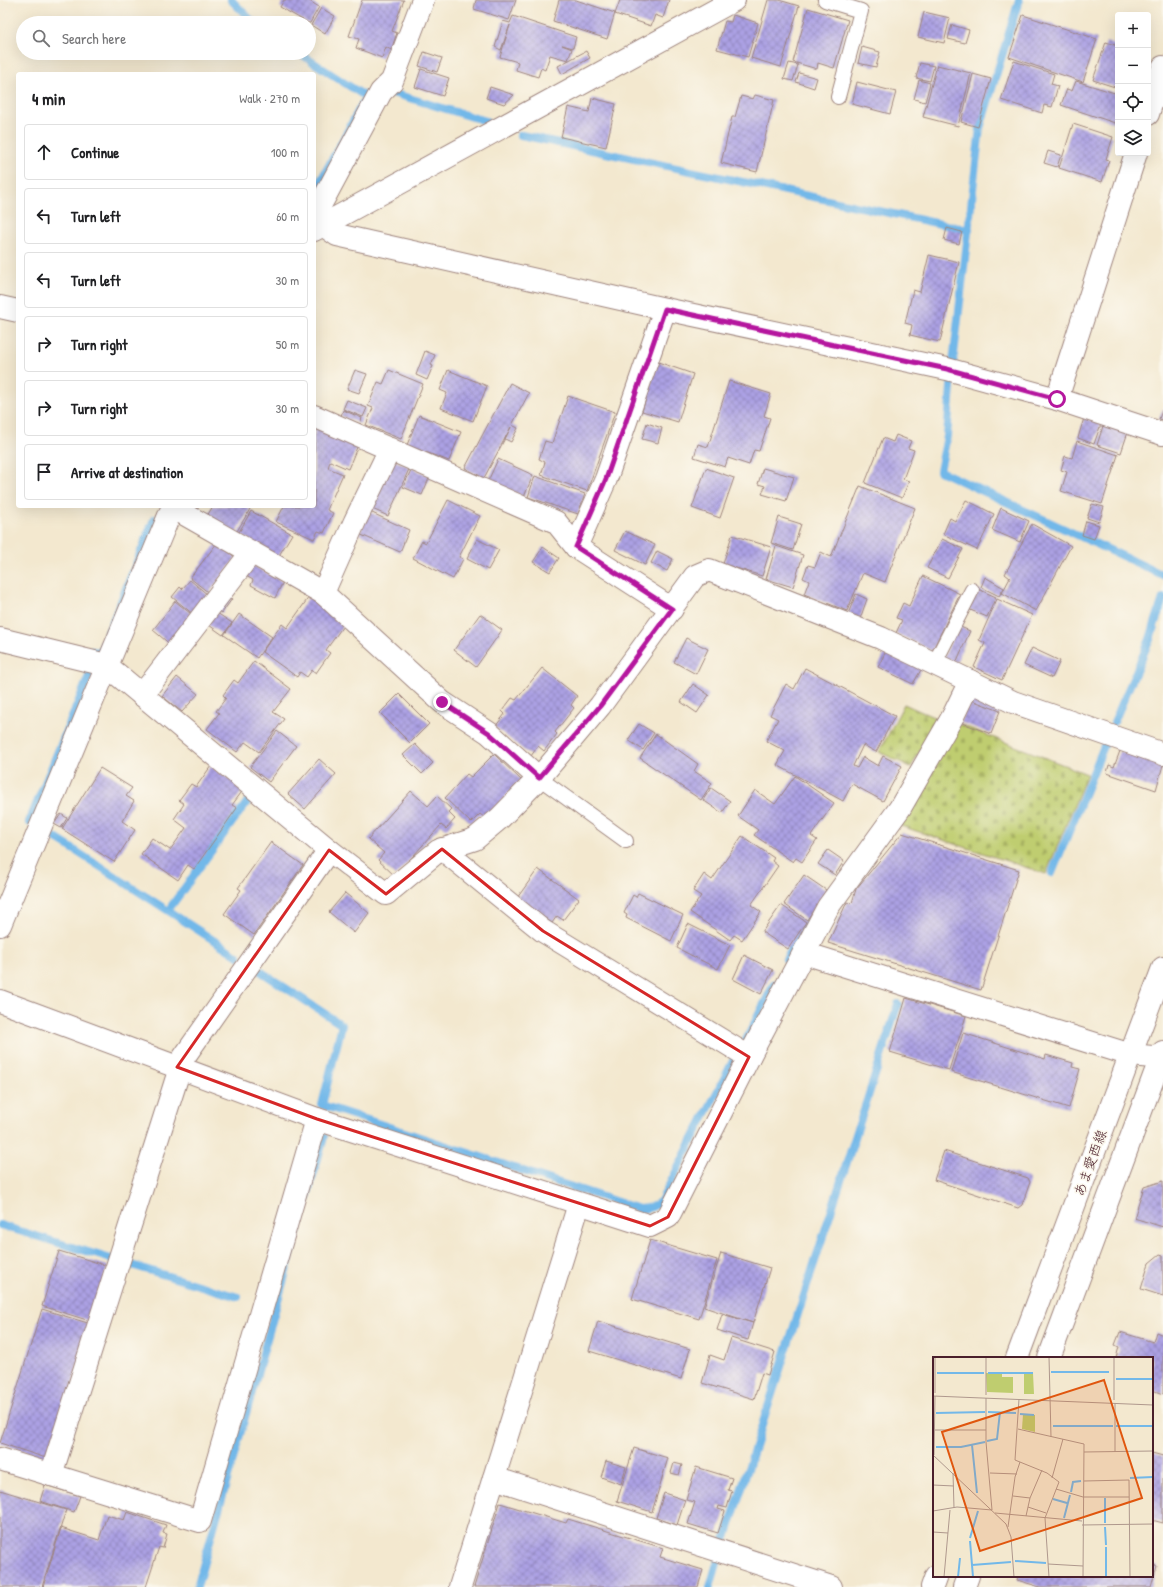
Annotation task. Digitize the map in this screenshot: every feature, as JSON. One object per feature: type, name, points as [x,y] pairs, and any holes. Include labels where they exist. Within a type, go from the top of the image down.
[{"type":"street","points":[[319,227],[316,213],[381,92],[392,81],[423,0]]},
{"type":"street","points":[[319,227],[734,0]]},
{"type":"street","points":[[1151,105],[1163,67]]},
{"type":"street","points":[[1057,399],[1135,156]]},
{"type":"street","points":[[319,227],[337,236],[665,309],[947,369],[1057,399],[1163,434]]},
{"type":"street","points":[[0,307],[16,311]]},
{"type":"street","points":[[576,547],[606,479],[665,309]]},
{"type":"street","points":[[316,417],[556,522],[576,547],[672,609]]},
{"type":"street","points":[[323,593],[355,521],[390,449]]},
{"type":"street","points":[[0,925],[106,665],[173,508]]},
{"type":"street","points":[[175,508],[323,593],[442,702],[489,733],[539,778]]},
{"type":"street","points":[[142,695],[251,552]]},
{"type":"street","points":[[0,639],[106,665],[329,850],[386,894],[438,851],[475,839],[500,818],[539,778],[600,706],[695,576],[709,570],[882,638],[1013,702],[1163,754]]},
{"type":"street","points":[[0,1000],[318,1119],[650,1226],[668,1217],[749,1057],[828,907],[900,808],[953,716],[970,681]]},
{"type":"street","points":[[442,849],[543,931],[749,1057]]},
{"type":"street","points":[[51,1475],[179,1067],[329,850]]},
{"type":"street","points":[[804,953],[1131,1055],[1162,1056],[1049,1357]]},
{"type":"street","name":"あま愛西線","points":[[1017,1357],[1163,968]]},
{"type":"street","points":[[0,1460],[200,1521],[318,1119]]},
{"type":"street","points":[[460,1587],[579,1204]]},
{"type":"street","points":[[494,1478],[831,1587]]},
{"type":"street","points":[[932,1587],[936,1577]]},
{"type":"street","points":[[964,1587],[968,1577]]},
{"type":"lane","points":[[825,0],[861,11],[838,97]]},
{"type":"lane","points":[[934,664],[972,590]]},
{"type":"lane","points":[[539,778],[626,841]]},
{"type":"highlighted area","points":[[442,849],[543,931],[749,1057],[668,1217],[650,1226],[317,1119],[177,1067],[329,850],[386,894]]},
{"type":"green space","points":[[904,704],[938,719],[911,767],[879,752]]},
{"type":"green space","points":[[956,723],[1087,774],[1046,874],[898,825]]},
{"type":"building","points":[[284,0],[308,0],[319,7],[314,16],[296,16],[280,7]]},
{"type":"building","points":[[362,0],[404,0],[392,31],[397,33],[391,50],[386,47],[382,58],[356,48],[359,39],[349,36]]},
{"type":"building","points":[[476,0],[516,0],[509,20],[474,9]]},
{"type":"building","points":[[559,0],[576,0],[615,13],[607,39],[553,21]]},
{"type":"building","points":[[620,0],[669,0],[663,18],[655,15],[651,26],[615,14]]},
{"type":"building","points":[[768,0],[779,0],[799,6],[781,67],[751,58]]},
{"type":"building","points":[[321,8],[335,16],[325,34],[316,28],[316,16]]},
{"type":"building","points":[[808,8],[848,20],[834,68],[818,63],[817,69],[793,62]]},
{"type":"building","points":[[924,12],[950,18],[944,43],[918,37]]},
{"type":"building","points":[[733,15],[758,23],[748,57],[717,49],[725,21],[731,22]]},
{"type":"building","points":[[1023,15],[1097,39],[1083,82],[1009,57]]},
{"type":"building","points":[[513,16],[576,37],[573,48],[562,45],[572,49],[568,60],[550,55],[545,70],[541,68],[538,77],[516,70],[518,62],[500,57],[510,25],[501,50],[495,47],[503,21],[510,23]]},
{"type":"building","points":[[952,25],[969,30],[965,43],[948,39]]},
{"type":"building","points":[[1106,42],[1115,45],[1115,87],[1093,80]]},
{"type":"building","points":[[862,47],[880,52],[876,67],[858,63]]},
{"type":"building","points":[[586,51],[590,58],[562,74],[558,66]]},
{"type":"building","points":[[424,52],[442,58],[437,72],[419,66]]},
{"type":"building","points":[[1014,61],[1054,74],[1051,84],[1058,86],[1052,107],[1044,105],[1042,113],[1001,100]]},
{"type":"building","points":[[789,63],[798,65],[793,81],[784,79]]},
{"type":"building","points":[[920,63],[934,66],[930,81],[916,78]]},
{"type":"building","points":[[937,65],[971,73],[958,126],[923,117]]},
{"type":"building","points":[[421,69],[449,78],[443,96],[415,87]]},
{"type":"building","points":[[799,73],[817,78],[814,88],[796,82]]},
{"type":"building","points":[[973,74],[991,79],[978,127],[961,122]]},
{"type":"building","points":[[919,80],[930,83],[925,102],[914,99]]},
{"type":"building","points":[[1076,81],[1115,93],[1115,123],[1061,105],[1067,89],[1072,91]]},
{"type":"building","points":[[857,82],[896,92],[890,114],[852,104]]},
{"type":"building","points":[[490,87],[514,95],[504,104],[486,98]]},
{"type":"building","points":[[755,95],[774,100],[757,172],[721,163],[732,117],[735,117],[741,96],[753,99]]},
{"type":"building","points":[[592,98],[616,104],[606,147],[561,137],[568,107],[589,112]]},
{"type":"building","points":[[1073,124],[1113,137],[1106,159],[1109,160],[1102,182],[1059,168]]},
{"type":"building","points":[[1048,151],[1061,155],[1057,167],[1044,163]]},
{"type":"building","points":[[947,228],[962,232],[959,244],[944,240]]},
{"type":"building","points":[[929,255],[959,262],[940,342],[910,335],[912,325],[905,323],[913,290],[920,292]]},
{"type":"building","points":[[425,351],[435,355],[431,365],[433,366],[427,380],[416,375]]},
{"type":"building","points":[[658,362],[693,374],[678,422],[642,411]]},
{"type":"building","points":[[355,370],[367,374],[359,393],[347,389]]},
{"type":"building","points":[[389,370],[423,384],[401,439],[366,425],[373,408],[368,406],[378,382],[383,384]]},
{"type":"building","points":[[448,370],[487,386],[473,421],[441,408],[447,393],[440,390]]},
{"type":"building","points":[[729,381],[771,394],[764,416],[770,418],[759,451],[754,450],[749,465],[728,458],[725,467],[694,457],[698,444],[708,447]]},
{"type":"building","points":[[510,383],[529,393],[512,425],[518,428],[511,442],[505,439],[511,427],[484,478],[465,468]]},
{"type":"building","points":[[568,396],[615,412],[587,491],[541,475],[545,462],[539,459],[545,441],[552,443]]},
{"type":"building","points":[[347,400],[367,408],[363,417],[343,409]]},
{"type":"building","points":[[1163,408],[1163,420],[1159,419]]},
{"type":"building","points":[[343,410],[362,418],[360,424],[341,416]]},
{"type":"building","points":[[419,415],[461,432],[449,461],[407,445]]},
{"type":"building","points":[[1084,418],[1101,424],[1094,444],[1078,438]]},
{"type":"building","points":[[647,423],[662,428],[658,443],[642,439]]},
{"type":"building","points":[[1104,423],[1128,432],[1121,453],[1097,445]]},
{"type":"building","points":[[317,427],[358,445],[348,469],[330,461],[328,468],[343,474],[327,510],[333,513],[324,533],[318,531],[314,539],[276,522],[283,508],[316,508]]},
{"type":"building","points":[[896,435],[911,441],[908,448],[914,450],[903,479],[909,481],[902,498],[865,483],[883,438],[893,442]]},
{"type":"building","points":[[1077,441],[1118,455],[1102,504],[1061,491],[1067,472],[1061,470],[1065,456],[1072,458]]},
{"type":"building","points":[[391,459],[410,467],[388,516],[370,508]]},
{"type":"building","points":[[498,459],[533,475],[524,497],[488,481]]},
{"type":"building","points":[[412,468],[430,476],[422,495],[403,487]]},
{"type":"building","points":[[706,468],[734,478],[720,518],[692,508]]},
{"type":"building","points":[[763,468],[794,477],[786,501],[762,494],[765,486],[758,484]]},
{"type":"building","points":[[535,476],[585,494],[578,514],[528,497]]},
{"type":"building","points":[[860,486],[915,508],[885,582],[863,573],[847,611],[804,594],[809,581],[803,578],[808,565],[815,567],[821,552],[831,557]]},
{"type":"building","points":[[448,500],[480,516],[459,557],[463,559],[453,579],[413,558],[422,541],[426,543]]},
{"type":"building","points":[[966,500],[994,514],[977,550],[943,534],[950,518],[955,521]]},
{"type":"building","points":[[1092,504],[1104,507],[1099,522],[1087,518]]},
{"type":"building","points":[[212,508],[250,509],[236,533],[207,516]]},
{"type":"building","points":[[1001,508],[1029,521],[1020,542],[992,530]]},
{"type":"building","points":[[251,511],[292,534],[278,557],[238,534]]},
{"type":"building","points":[[370,512],[409,530],[400,552],[359,534]]},
{"type":"building","points":[[779,517],[801,524],[793,550],[771,543]]},
{"type":"building","points":[[1086,521],[1099,525],[1094,539],[1082,535]]},
{"type":"building","points":[[1032,524],[1071,546],[1036,611],[1002,593],[1010,578],[1005,574]]},
{"type":"building","points":[[625,531],[655,545],[645,565],[615,550]]},
{"type":"building","points":[[732,535],[771,547],[762,576],[723,564]]},
{"type":"building","points":[[477,539],[499,550],[488,570],[467,559]]},
{"type":"building","points":[[942,539],[963,549],[948,578],[927,568]]},
{"type":"building","points":[[217,543],[236,558],[209,593],[190,578]]},
{"type":"building","points":[[776,546],[803,555],[793,587],[766,579]]},
{"type":"building","points":[[543,547],[559,558],[550,572],[533,562]]},
{"type":"building","points":[[657,551],[673,559],[667,571],[651,563]]},
{"type":"building","points":[[252,565],[283,582],[275,598],[251,585],[253,580],[246,576]]},
{"type":"building","points":[[923,576],[960,594],[932,651],[896,633],[902,620],[896,618],[903,603],[909,606]]},
{"type":"building","points":[[985,577],[1004,588],[999,596],[981,587]]},
{"type":"building","points":[[190,580],[208,595],[193,614],[172,597],[180,587],[182,589]]},
{"type":"building","points":[[978,589],[996,597],[987,617],[968,609]]},
{"type":"building","points":[[225,594],[232,599],[222,613],[215,608]]},
{"type":"building","points":[[856,594],[867,599],[860,619],[848,614]]},
{"type":"building","points":[[309,597],[345,623],[326,650],[330,653],[316,673],[312,670],[307,677],[300,672],[297,677],[262,652],[282,624],[287,628]]},
{"type":"building","points":[[997,599],[1032,615],[1002,680],[974,667],[985,643],[979,640]]},
{"type":"building","points":[[175,601],[195,617],[172,646],[153,630]]},
{"type":"building","points":[[214,611],[232,623],[223,635],[206,623]]},
{"type":"building","points":[[239,614],[272,637],[257,658],[224,635]]},
{"type":"building","points":[[480,614],[502,630],[476,667],[454,650]]},
{"type":"building","points":[[958,626],[970,631],[956,663],[944,657]]},
{"type":"building","points":[[686,638],[708,649],[696,674],[674,662]]},
{"type":"building","points":[[1032,648],[1060,661],[1052,678],[1024,665]]},
{"type":"building","points":[[886,651],[922,668],[913,684],[878,667]]},
{"type":"building","points":[[254,661],[291,689],[273,712],[284,719],[259,752],[245,742],[237,752],[207,729],[219,713],[216,711],[226,698],[223,695],[234,680],[238,683]]},
{"type":"building","points":[[542,668],[577,696],[571,705],[574,708],[555,732],[557,734],[544,751],[538,746],[531,756],[495,727],[505,714],[502,711],[512,698],[516,700]]},
{"type":"building","points":[[805,668],[895,716],[876,752],[863,745],[853,766],[857,768],[863,757],[878,766],[883,756],[902,766],[883,801],[852,784],[843,801],[777,765],[785,751],[766,741],[778,719],[770,715],[786,684],[794,689]]},
{"type":"building","points":[[177,677],[198,694],[182,712],[162,696]]},
{"type":"building","points":[[693,684],[709,695],[697,713],[681,702]]},
{"type":"building","points":[[399,694],[429,724],[410,743],[380,713]]},
{"type":"building","points":[[969,699],[1000,711],[991,734],[960,722]]},
{"type":"building","points":[[639,724],[654,733],[643,750],[628,740]]},
{"type":"building","points":[[277,731],[296,746],[269,782],[250,767]]},
{"type":"building","points":[[656,734],[698,764],[694,771],[712,783],[701,800],[640,758]]},
{"type":"building","points":[[415,744],[433,763],[422,774],[403,755]]},
{"type":"building","points":[[1120,751],[1163,765],[1156,790],[1107,773],[1109,765],[1114,767]]},
{"type":"building","points":[[494,754],[521,780],[485,818],[480,814],[471,823],[445,798],[467,774],[471,777]]},
{"type":"building","points":[[319,759],[336,774],[305,809],[288,794]]},
{"type":"building","points":[[211,766],[244,789],[232,805],[237,808],[194,869],[188,865],[178,880],[141,854],[152,838],[170,850],[186,828],[174,819],[184,804],[179,800],[191,784],[196,787]]},
{"type":"building","points":[[100,768],[132,788],[126,796],[134,801],[122,821],[135,830],[114,862],[62,829]]},
{"type":"building","points":[[795,776],[834,803],[811,836],[817,840],[802,862],[796,858],[793,862],[754,835],[758,830],[738,816],[755,790],[775,804]]},
{"type":"building","points":[[711,788],[730,801],[722,813],[703,800]]},
{"type":"building","points":[[411,791],[428,806],[437,796],[451,809],[448,812],[455,819],[446,829],[441,825],[395,876],[378,860],[384,853],[368,839]]},
{"type":"building","points":[[61,814],[67,818],[61,828],[54,824]]},
{"type":"building","points":[[902,833],[1019,870],[981,990],[828,943],[847,902],[852,903],[856,889]]},
{"type":"building","points":[[742,836],[774,858],[772,861],[778,866],[751,905],[761,912],[742,940],[734,935],[730,940],[690,912],[701,896],[693,891],[704,874],[712,880]]},
{"type":"building","points":[[271,842],[303,865],[254,935],[224,914],[241,890],[238,888]]},
{"type":"building","points":[[828,850],[844,861],[835,875],[818,864]]},
{"type":"building","points":[[538,869],[579,899],[563,920],[557,916],[552,923],[517,898]]},
{"type":"building","points":[[804,875],[826,890],[807,920],[784,904]]},
{"type":"building","points":[[345,893],[369,913],[354,933],[329,912]]},
{"type":"building","points":[[638,893],[683,915],[671,941],[626,918],[627,915],[624,913],[633,895],[636,897]]},
{"type":"building","points":[[781,905],[806,922],[788,949],[762,932]]},
{"type":"building","points":[[688,924],[730,945],[718,969],[677,948]]},
{"type":"building","points":[[744,955],[773,970],[761,994],[733,979]]},
{"type":"building","points":[[906,998],[966,1016],[949,1070],[890,1052]]},
{"type":"building","points":[[963,1033],[1045,1059],[1046,1055],[1073,1063],[1072,1067],[1080,1069],[1069,1108],[951,1072]]},
{"type":"building","points":[[944,1151],[1028,1178],[1030,1182],[1022,1205],[1018,1208],[934,1180]]},
{"type":"building","points":[[1163,1181],[1163,1227],[1134,1218],[1144,1187]]},
{"type":"building","points":[[650,1240],[717,1260],[699,1319],[632,1299]]},
{"type":"building","points":[[59,1251],[108,1266],[90,1321],[42,1306]]},
{"type":"building","points":[[721,1253],[770,1268],[753,1323],[704,1307]]},
{"type":"building","points":[[1160,1254],[1163,1255],[1163,1296],[1141,1289],[1149,1263]]},
{"type":"building","points":[[42,1309],[91,1324],[49,1459],[0,1443]]},
{"type":"building","points":[[722,1314],[753,1323],[748,1340],[717,1330]]},
{"type":"building","points":[[598,1321],[690,1349],[681,1379],[589,1351]]},
{"type":"building","points":[[1120,1332],[1153,1342],[1156,1332],[1163,1335],[1163,1394],[1153,1390],[1153,1357],[1116,1357],[1119,1347],[1115,1345]]},
{"type":"building","points":[[731,1338],[775,1352],[768,1375],[762,1373],[754,1399],[702,1383],[710,1355],[724,1360]]},
{"type":"building","points":[[634,1448],[668,1458],[652,1512],[617,1501]]},
{"type":"building","points":[[1153,1453],[1163,1456],[1163,1523],[1153,1520]]},
{"type":"building","points":[[606,1461],[626,1467],[621,1484],[601,1477]]},
{"type":"building","points":[[674,1463],[682,1465],[679,1475],[671,1473]]},
{"type":"building","points":[[696,1467],[732,1478],[728,1490],[732,1491],[727,1508],[719,1506],[718,1509],[725,1511],[718,1533],[688,1524],[695,1502],[686,1500]]},
{"type":"building","points":[[45,1485],[80,1496],[74,1512],[40,1501]]},
{"type":"building","points":[[0,1490],[66,1510],[42,1587],[0,1587]]},
{"type":"building","points":[[664,1493],[685,1500],[677,1525],[656,1518]]},
{"type":"building","points":[[500,1503],[566,1523],[568,1519],[663,1548],[660,1557],[703,1570],[698,1587],[474,1587]]},
{"type":"building","points":[[127,1512],[166,1525],[163,1533],[167,1534],[163,1548],[159,1547],[146,1587],[43,1587],[61,1528],[99,1540],[107,1515],[124,1520]]},
{"type":"building","points":[[1153,1564],[1157,1566],[1151,1587],[1040,1587],[1017,1580],[1018,1577],[1153,1577]]},
{"type":"waterway","points":[[231,0],[247,16]]},
{"type":"waterway","points":[[953,363],[980,128],[1019,0]]},
{"type":"waterway","points":[[310,60],[366,97],[316,189]]},
{"type":"waterway","points":[[389,92],[486,121]]},
{"type":"waterway","points":[[521,135],[969,230]]},
{"type":"waterway","points":[[952,375],[947,436],[940,471],[1163,575]]},
{"type":"waterway","points":[[92,651],[100,653],[154,519]]},
{"type":"waterway","points":[[1114,722],[1150,639],[1163,598]]},
{"type":"waterway","points":[[29,822],[91,671]]},
{"type":"waterway","points":[[1052,873],[1104,746]]},
{"type":"waterway","points":[[172,905],[253,794]]},
{"type":"waterway","points":[[48,833],[238,956]]},
{"type":"waterway","points":[[786,959],[810,920]]},
{"type":"waterway","points":[[254,967],[342,1025],[322,1105],[639,1209],[646,1209],[661,1201],[735,1057]]},
{"type":"waterway","points":[[745,1042],[774,984]]},
{"type":"waterway","points":[[725,1540],[898,1004]]},
{"type":"waterway","points":[[197,1587],[324,1137]]},
{"type":"waterway","points":[[0,1225],[111,1259]]},
{"type":"waterway","points":[[128,1264],[238,1297]]},
{"type":"waterway","points":[[710,1587],[718,1560]]},
{"type":"route","points":[[442,702],[489,733],[539,778],[600,706],[672,609],[576,547],[606,479],[665,309],[947,369],[1057,399]]}]
